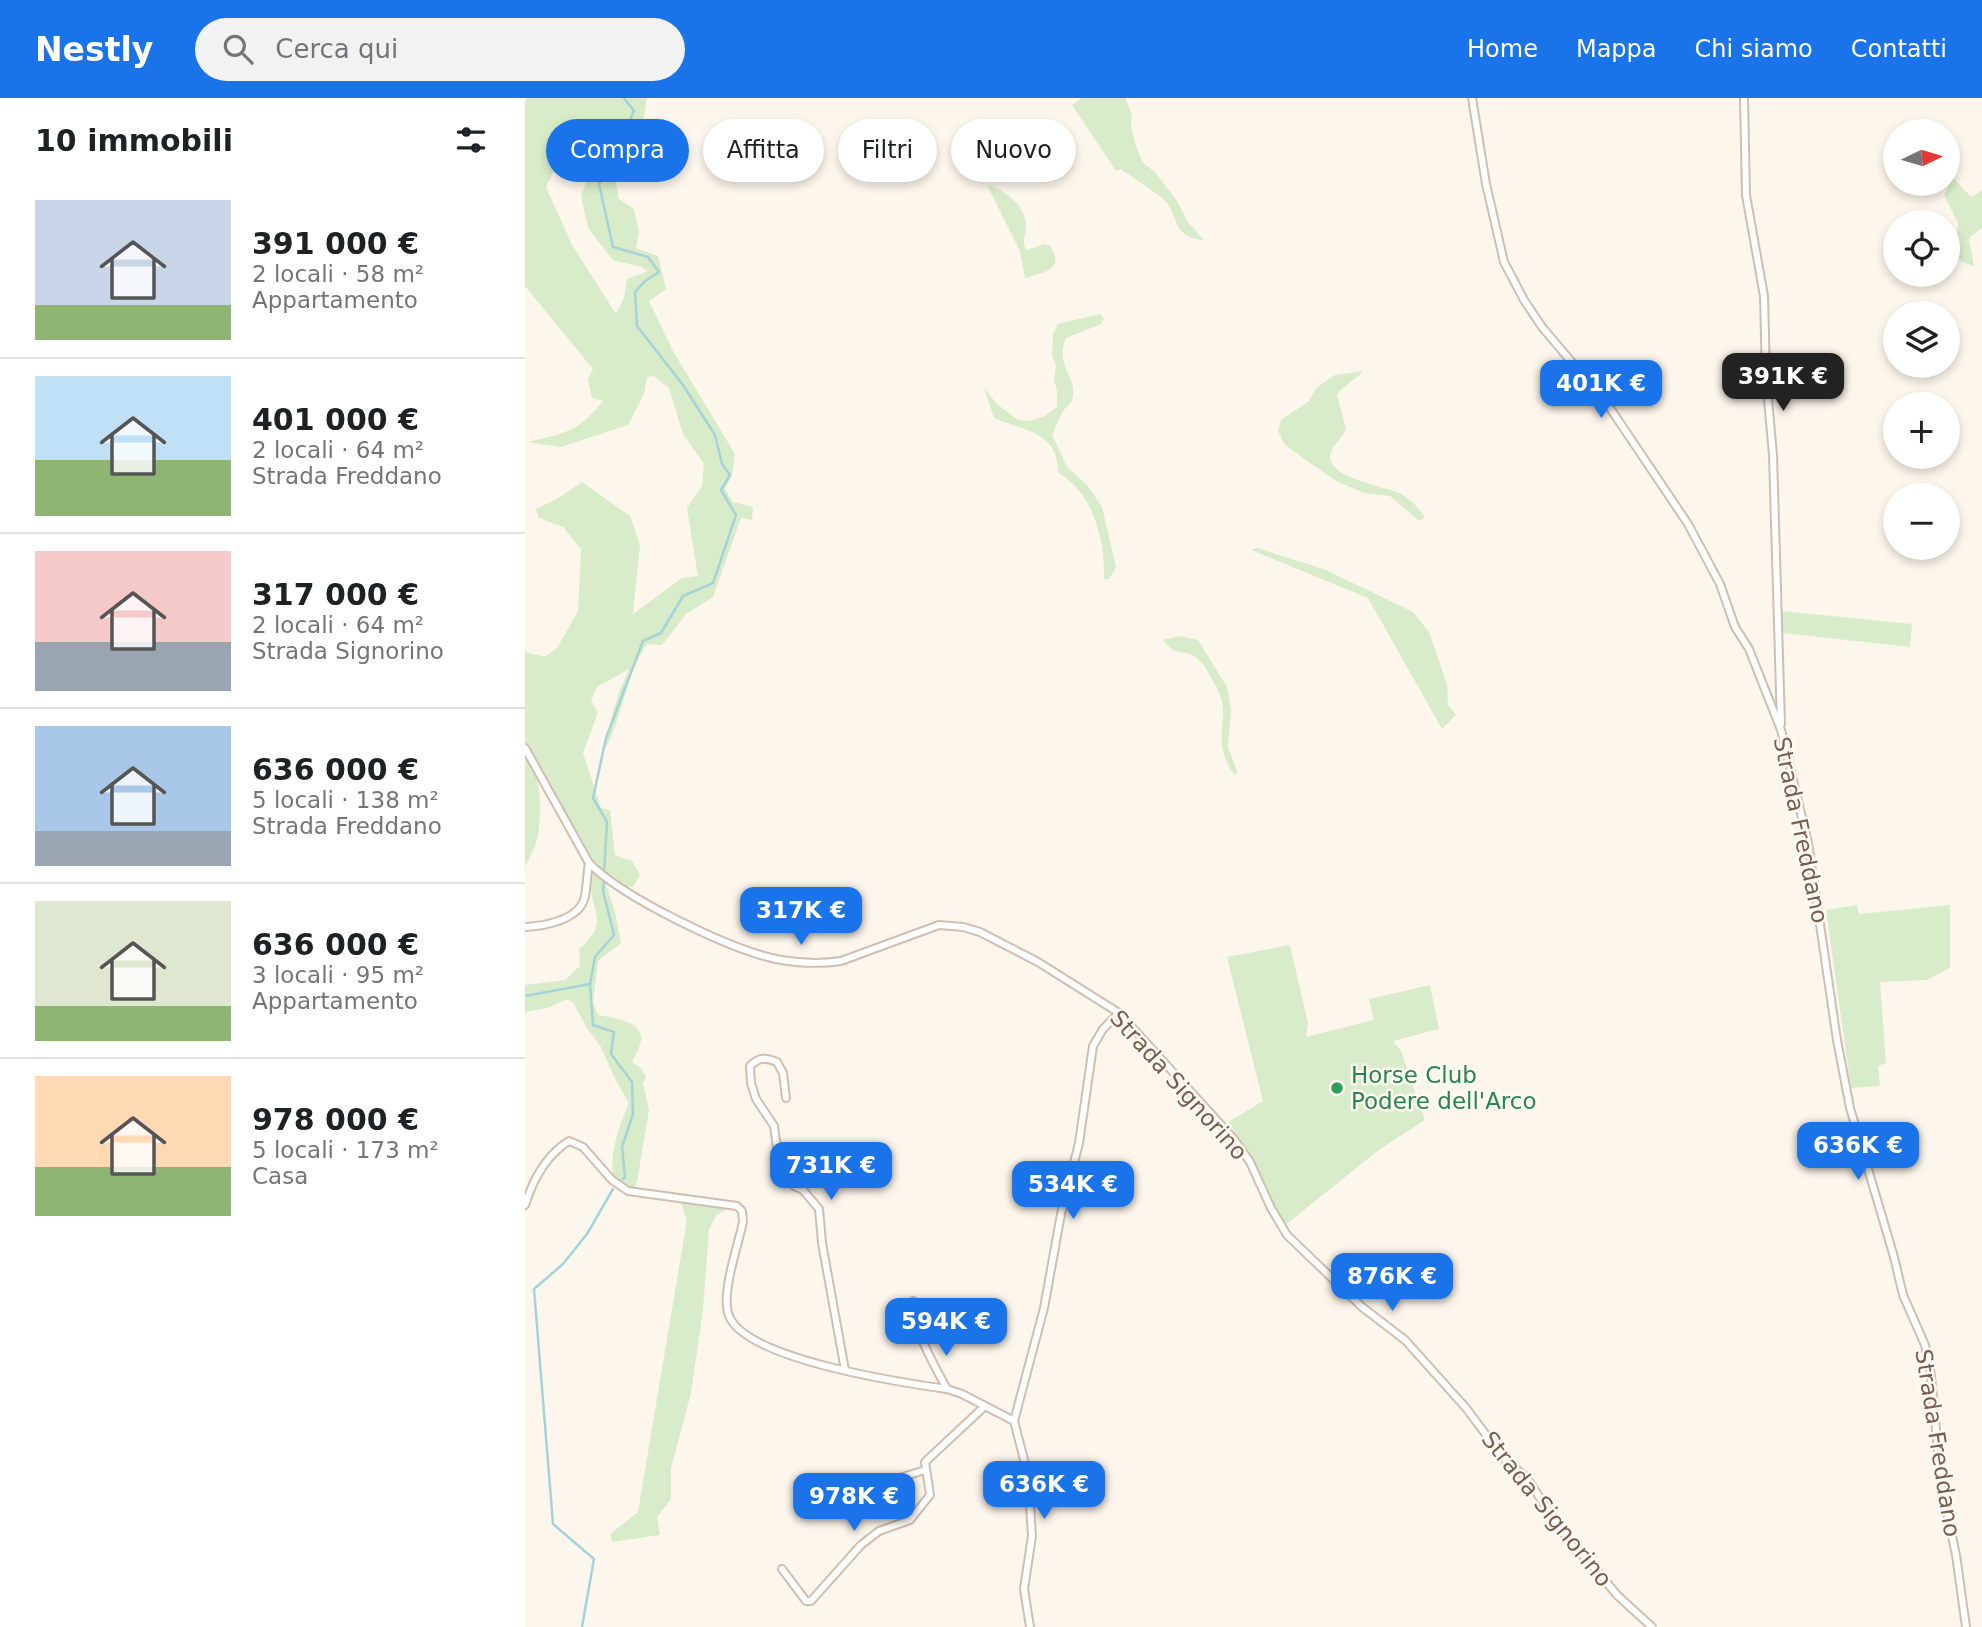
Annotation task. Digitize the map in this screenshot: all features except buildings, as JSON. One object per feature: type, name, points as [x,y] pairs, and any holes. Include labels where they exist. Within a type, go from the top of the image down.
[{"type":"street","name":"Strada Freddano","points":[[1472,98],[1486,184],[1504,262],[1542,327],[1608,405],[1688,524],[1720,584],[1735,627],[1749,649],[1781,730],[1808,843],[1837,1040],[1850,1108],[1903,1295],[1925,1345],[1931,1376],[1941,1484],[1956,1555],[1966,1627]]},
{"type":"street","points":[[1744,98],[1746,195],[1763,296],[1766,377],[1773,454],[1781,730]]},
{"type":"street","name":"Strada Signorino","points":[[525,748],[589,863],[618,888],[690,925],[776,958],[826,963],[841,961],[939,926],[963,927],[980,932],[1038,962],[1119,1013],[1233,1138],[1250,1162],[1287,1235],[1362,1307],[1405,1340],[1466,1408],[1505,1460],[1526,1478],[1574,1549],[1589,1561],[1617,1595],[1652,1627]]},
{"type":"street","points":[[525,927],[548,925],[571,915],[585,899],[589,863]]},
{"type":"street","points":[[1030,1627],[1024,1588],[1032,1536],[1028,1475],[1014,1421],[1044,1308],[1061,1214],[1079,1143],[1093,1046],[1103,1029],[1119,1013]]},
{"type":"street","points":[[786,1098],[783,1073],[777,1062],[767,1058],[757,1060],[750,1066],[751,1083],[757,1099],[774,1126],[779,1162],[785,1177],[803,1190],[820,1209],[822,1242],[845,1370]]},
{"type":"street","points":[[525,1205],[541,1168],[556,1149],[569,1141],[583,1147],[612,1180],[628,1191],[737,1206],[742,1211],[743,1223],[728,1290],[728,1314],[738,1328],[771,1348],[807,1362],[963,1394],[1014,1421]]},
{"type":"street","points":[[912,1301],[913,1314],[933,1364],[947,1390]]},
{"type":"street","points":[[782,1569],[806,1601],[811,1601],[861,1545],[879,1531],[910,1520],[930,1495],[925,1462],[985,1406]]},
{"type":"street","points":[[838,1496],[925,1471]]},
{"type":"green space","points":[[527,98],[647,98],[643,119],[546,119],[546,182],[548,182],[546,187],[572,245],[616,314],[624,298],[627,279],[648,271],[613,260],[588,228],[581,195],[586,182],[616,182],[619,199],[634,209],[639,231],[636,248],[658,256],[666,289],[649,301],[673,351],[735,454],[732,475],[725,489],[733,502],[753,507],[752,520],[741,518],[713,597],[686,614],[662,645],[647,644],[634,668],[607,746],[604,744],[619,692],[629,669],[597,687],[591,701],[598,712],[583,753],[601,808],[610,810],[615,855],[632,861],[640,875],[633,887],[617,885],[596,866],[525,743],[525,652],[545,657],[557,648],[578,611],[581,549],[563,527],[539,518],[536,509],[582,482],[630,516],[640,545],[633,614],[682,578],[698,576],[687,508],[702,486],[704,464],[683,434],[669,388],[654,376],[647,377],[644,394],[628,425],[561,447],[528,442],[570,430],[586,419],[603,401],[592,398],[588,380],[593,369],[525,286]]},
{"type":"green space","points":[[1082,98],[1125,98],[1132,114],[1131,127],[1143,163],[1155,172],[1177,201],[1187,221],[1204,240],[1186,235],[1163,199],[1121,169],[1116,171],[1072,105]]},
{"type":"green space","points":[[987,185],[1008,195],[1019,206],[1025,220],[1026,250],[1045,244],[1050,246],[1056,260],[1051,269],[1025,278],[1020,251]]},
{"type":"green space","points":[[1960,185],[1971,197],[1982,190],[1982,228],[1969,238],[1974,267],[1960,260],[1960,210],[1952,210],[1944,196],[1960,196]]},
{"type":"green space","points":[[1100,314],[1104,319],[1101,324],[1066,338],[1063,356],[1072,382],[1073,396],[1052,435],[1067,467],[1087,485],[1102,507],[1116,567],[1109,579],[1104,579],[1098,529],[1083,495],[1058,472],[1056,458],[1046,440],[994,418],[984,388],[997,404],[1018,420],[1030,421],[1045,416],[1057,407],[1054,380],[1056,365],[1052,356],[1053,334],[1058,324]]},
{"type":"green space","points":[[1363,371],[1337,395],[1346,429],[1331,452],[1331,461],[1336,469],[1345,475],[1405,496],[1425,517],[1419,521],[1390,496],[1364,493],[1336,481],[1285,445],[1278,431],[1281,420],[1309,401],[1317,387],[1335,375]]},
{"type":"green space","points":[[1258,548],[1326,570],[1413,612],[1429,632],[1447,684],[1448,705],[1456,715],[1442,729],[1368,598],[1251,550]]},
{"type":"green space","points":[[1781,611],[1912,624],[1910,647],[1783,633]]},
{"type":"green space","points":[[1179,636],[1198,640],[1227,687],[1231,710],[1228,748],[1238,773],[1234,775],[1223,748],[1222,701],[1211,677],[1196,657],[1174,650],[1163,640]]},
{"type":"green space","points":[[525,755],[535,773],[540,812],[538,837],[525,867]]},
{"type":"green space","points":[[593,872],[606,884],[621,943],[598,961],[593,1002],[598,1015],[625,1021],[637,1028],[641,1040],[632,1062],[640,1067],[646,1077],[643,1083],[649,1110],[637,1182],[633,1191],[613,1179],[616,1140],[629,1103],[601,1047],[574,1004],[567,999],[548,1008],[525,1012],[525,985],[565,980],[580,966],[579,949],[596,928],[596,910],[591,893]]},
{"type":"green space","points":[[1857,905],[1859,914],[1950,905],[1950,968],[1927,980],[1880,982],[1886,1063],[1878,1066],[1880,1086],[1851,1088],[1826,910]]},
{"type":"green space","name":"Horse Club Podere dell'Arco","points":[[1290,945],[1308,1024],[1306,1037],[1374,1020],[1369,999],[1430,985],[1439,1029],[1393,1041],[1401,1051],[1425,1120],[1380,1149],[1284,1226],[1253,1159],[1228,1122],[1263,1101],[1227,957]]},
{"type":"green space","points":[[681,1203],[728,1209],[716,1215],[709,1230],[703,1310],[691,1393],[671,1468],[671,1499],[657,1517],[660,1535],[612,1542],[610,1534],[638,1512],[687,1220]]},
{"type":"waterway","points":[[604,874],[607,822],[593,798],[606,738],[643,641],[661,633],[683,596],[713,583],[736,515],[721,490],[730,475],[722,464],[715,435],[683,385],[637,326],[635,292],[659,272],[648,257],[613,247],[599,184],[634,111],[624,98]]},
{"type":"waterway","points":[[525,996],[590,984],[595,957],[614,935],[603,891],[604,879]]},
{"type":"waterway","points":[[590,984],[593,1025],[614,1032],[611,1054],[632,1082],[633,1114],[622,1147],[623,1179]]},
{"type":"waterway","points":[[582,1627],[594,1559],[553,1524],[534,1289],[563,1264],[587,1234],[613,1189]]},
{"type":"place","name":"Horse Club Podere dell'Arco","points":[[1337,1088]]}]
